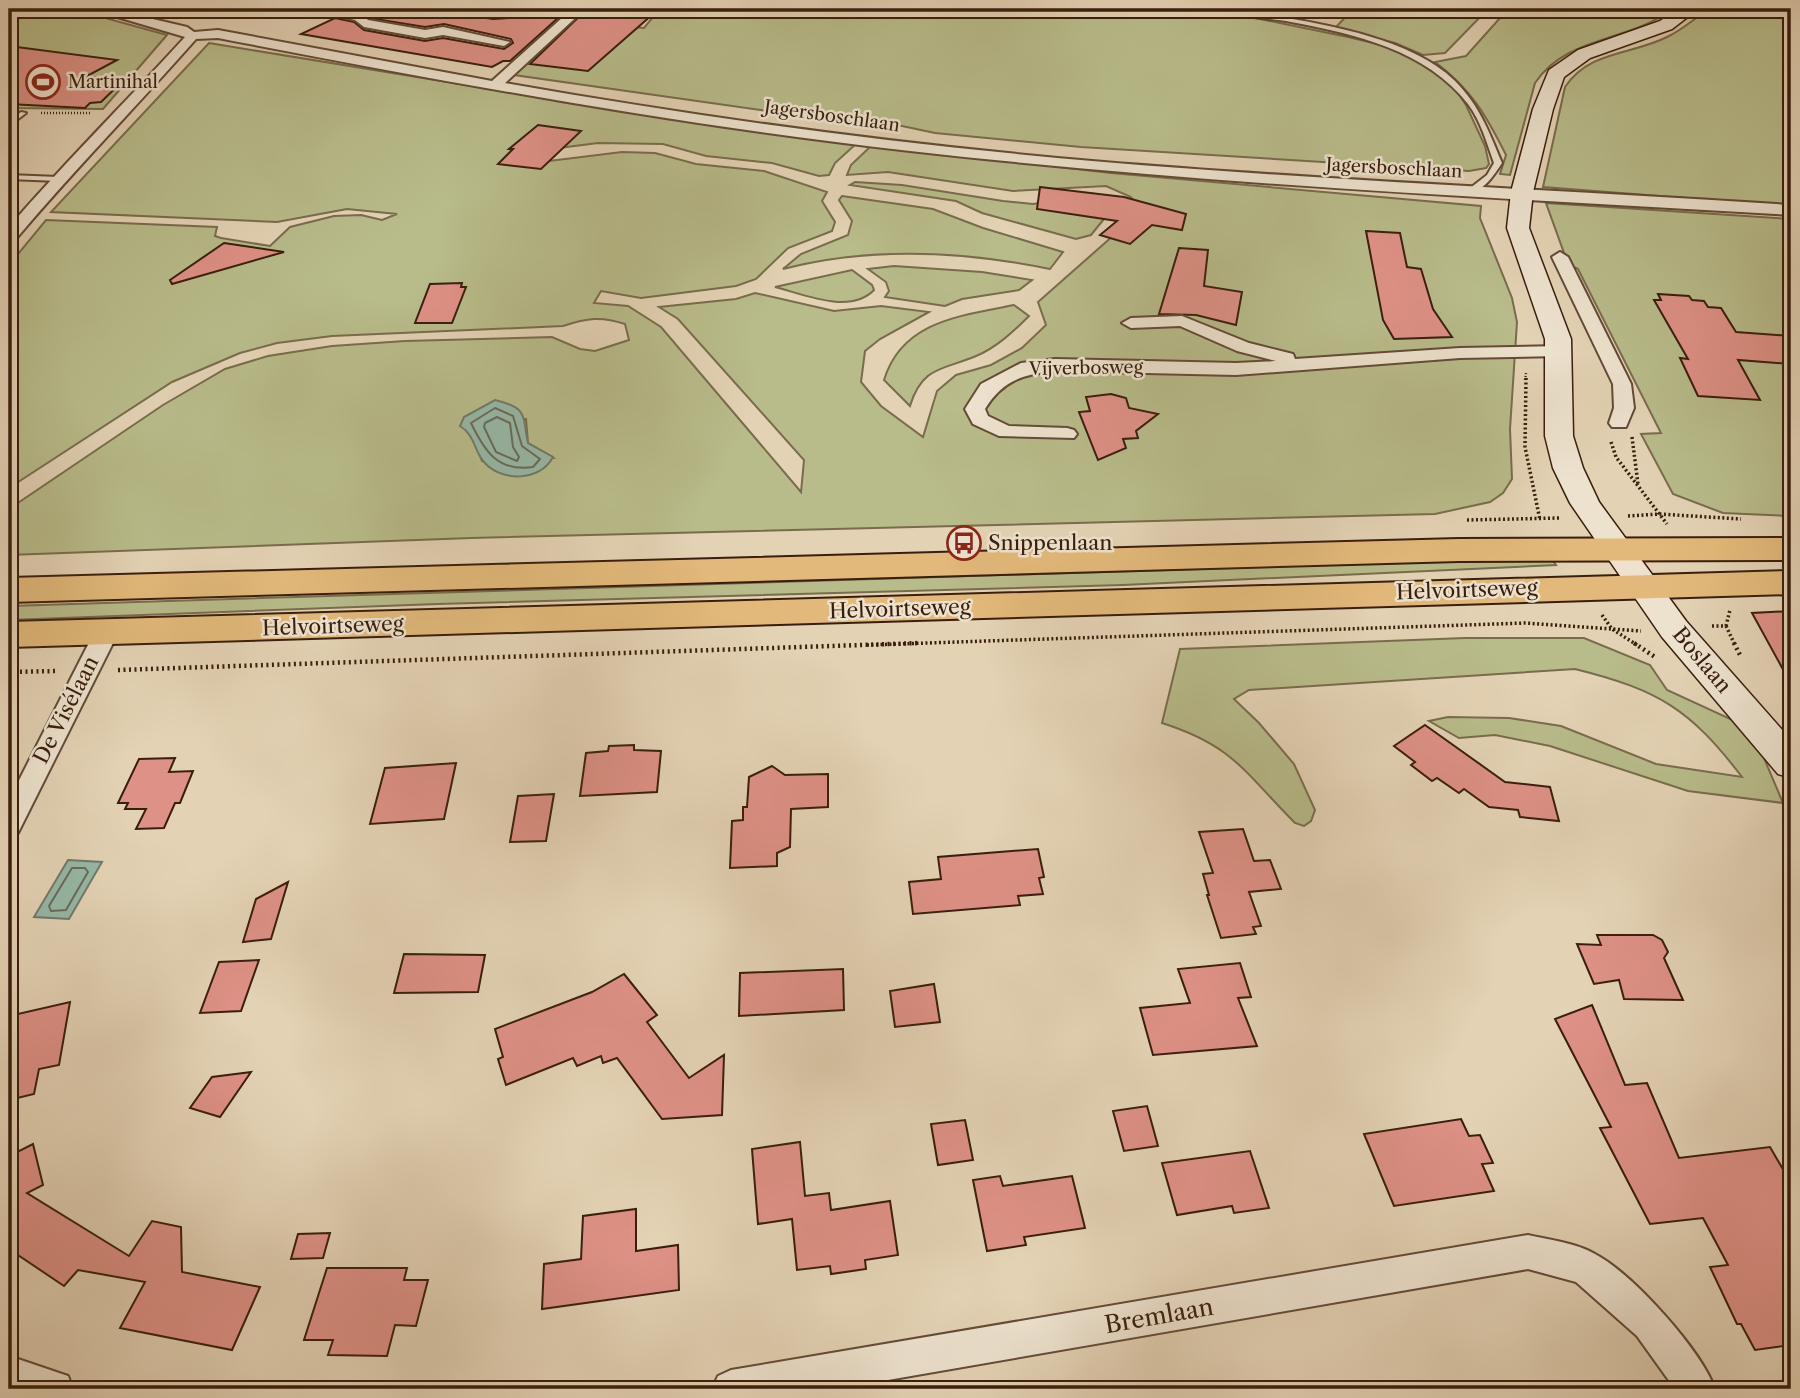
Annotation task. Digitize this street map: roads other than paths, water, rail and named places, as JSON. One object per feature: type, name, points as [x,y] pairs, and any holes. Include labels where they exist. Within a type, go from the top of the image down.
[{"type":"main road","points":[[1619,551],[1585,503],[1568,468],[1559,436],[1560,351],[1548,308],[1518,228],[1522,192],[1548,90],[1556,74],[1584,54],[1666,25],[1689,9]]},
{"type":"main road","name":"Helvoirtseweg","points":[[9,590],[1460,551],[1791,549]]},
{"type":"main road","name":"Boslaan","points":[[1619,551],[1674,629],[1791,764]]},
{"type":"main road","name":"Helvoirtseweg","points":[[9,635],[1791,582]]},
{"type":"street","points":[[9,237],[58,179],[124,112],[192,36],[183,30],[96,9]]},
{"type":"street","points":[[315,9],[359,17],[364,23],[425,34],[443,31],[504,42]]},
{"type":"street","points":[[495,85],[579,9]]},
{"type":"street","name":"Jagersboschlaan","points":[[192,36],[218,34],[495,85],[846,138],[1002,157],[1202,175],[1791,210]]},
{"type":"street","points":[[1560,257],[1622,384],[1625,421]]},
{"type":"street","points":[[1548,308],[1585,310]]},
{"type":"street","name":"Vijverbosweg","points":[[1131,323],[1182,321],[1243,347],[1316,362]]},
{"type":"street","name":"Vijverbosweg","points":[[1067,435],[1006,432],[980,420],[975,409],[988,388],[1021,369],[1055,365],[1236,369],[1460,353],[1560,351]]},
{"type":"street","name":"De Visélaan","points":[[9,826],[106,633]]},
{"type":"street","name":"Bremlaan","points":[[732,1389],[1528,1252],[1585,1266],[1650,1323],[1697,1389]]},
{"type":"street","points":[[9,1374],[55,1389]]},
{"type":"lane","name":"Jagersboschlaan","points":[[1225,9],[1364,38],[1394,46],[1427,61],[1471,103],[1498,163],[1490,176],[1472,191]]},
{"type":"lane","points":[[9,124],[23,113]]},
{"type":"lane","points":[[9,177],[58,179]]},
{"type":"water","points":[[495,400],[518,409],[524,419],[528,443],[553,457],[539,471],[530,475],[510,476],[491,469],[481,458],[469,434],[460,426],[464,417]]},
{"type":"water","points":[[68,860],[102,862],[69,919],[34,917]]},
{"type":"place","name":"Martinihal","points":[[43,82]]},
{"type":"place","name":"Snippenlaan","points":[[964,543]]}]
